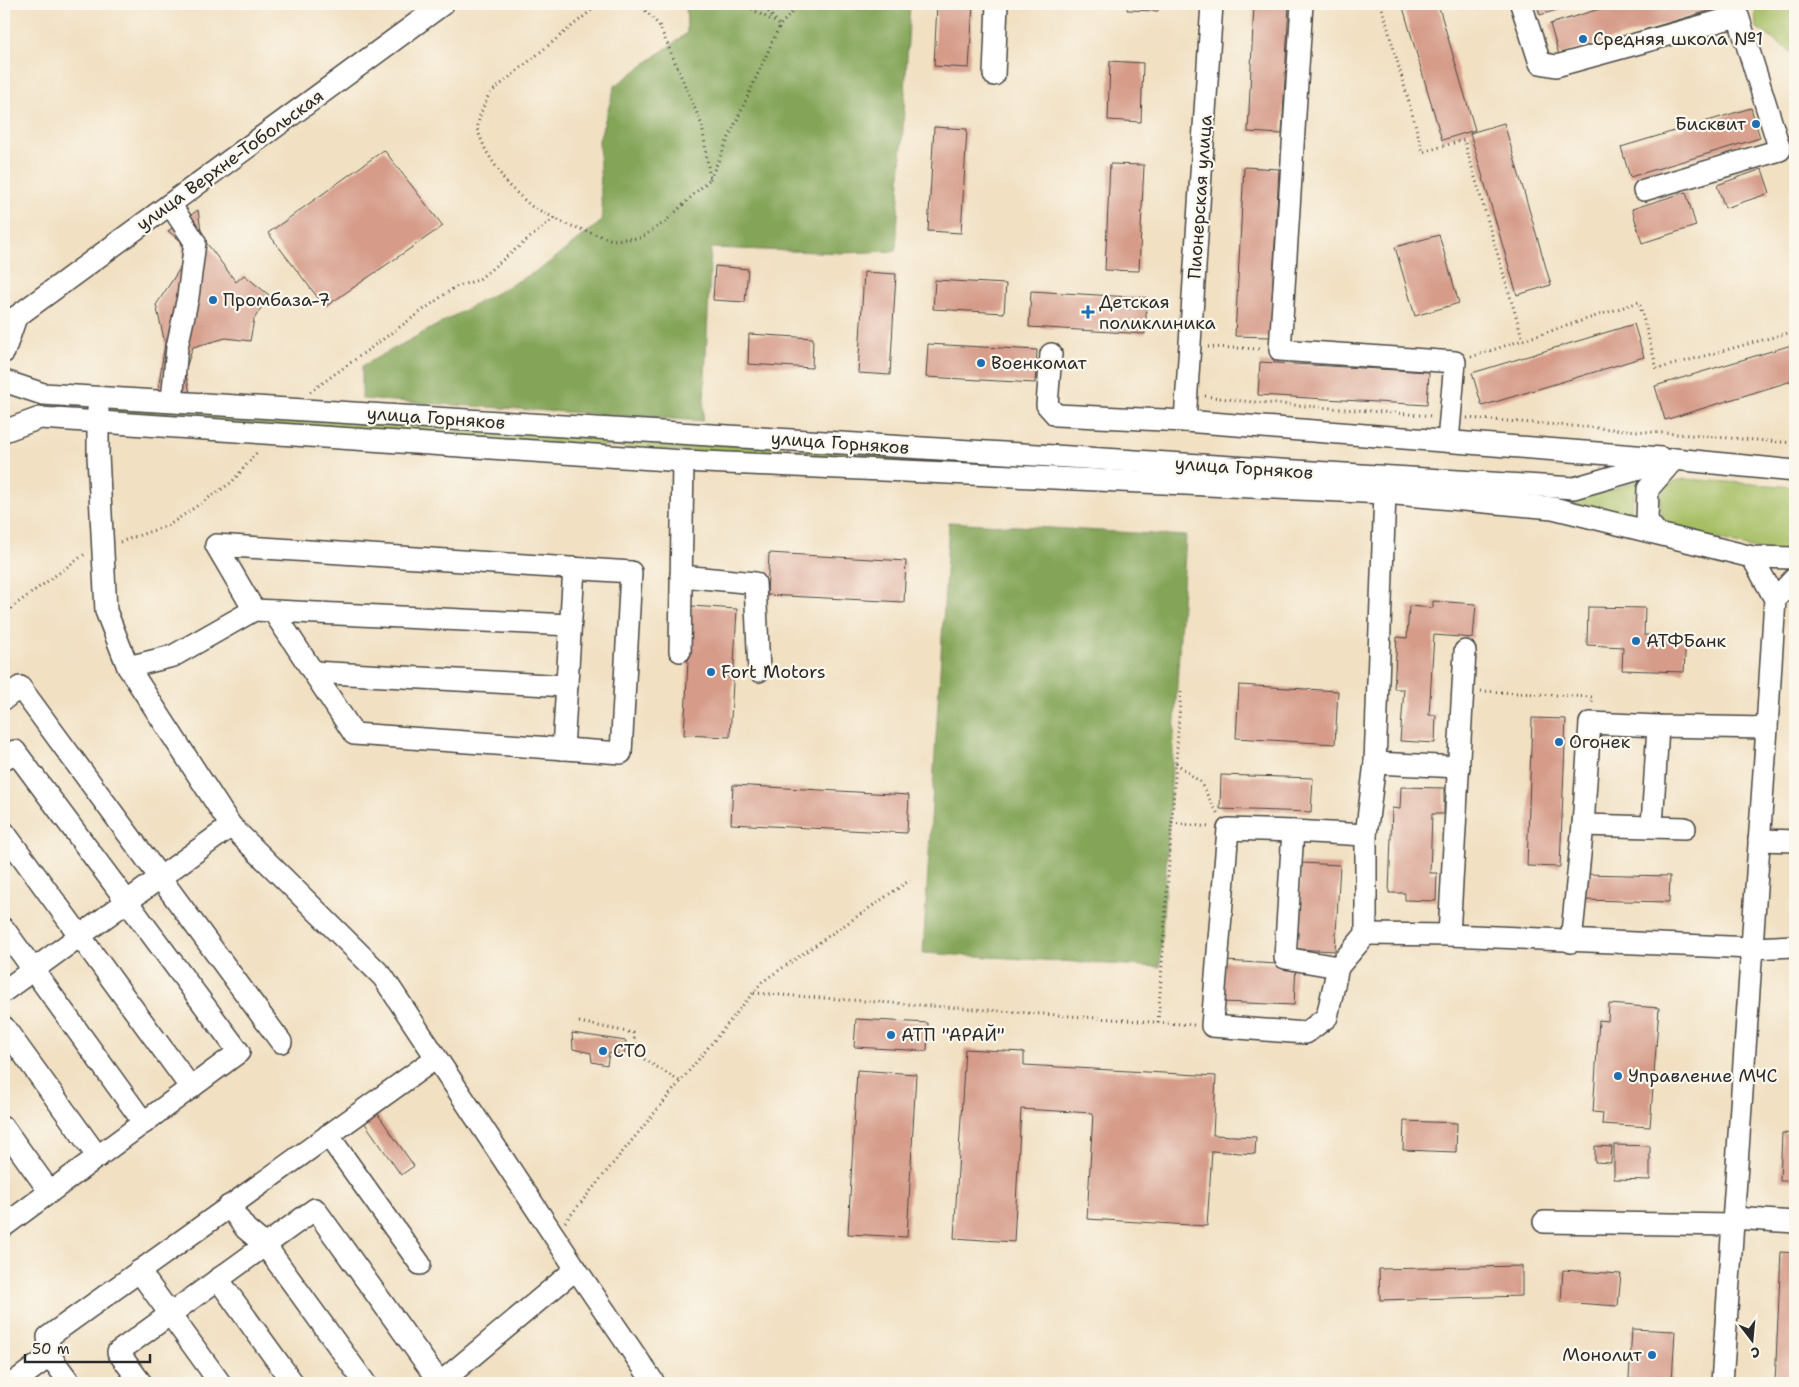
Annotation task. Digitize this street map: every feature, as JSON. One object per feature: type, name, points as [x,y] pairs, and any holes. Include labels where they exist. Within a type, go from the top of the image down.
[{"type":"street","name":"улица Верхне-Тобольская","points":[[4,352],[10,320],[443,4]]},
{"type":"street","points":[[994,75],[997,4]]},
{"type":"street","name":"Пионерская улица","points":[[1186,421],[1212,4]]},
{"type":"street","points":[[1302,4],[1280,350],[1455,362],[1448,441]]},
{"type":"street","points":[[1521,4],[1540,63],[1556,66],[1738,16],[1780,150],[1644,190]]},
{"type":"street","points":[[170,204],[195,242],[188,296],[177,347],[172,401]]},
{"type":"street","name":"улица Горняков","points":[[1051,354],[1047,405],[1056,415],[1186,421],[1795,470]]},
{"type":"street","name":"улица Горняков","points":[[4,381],[43,394],[1574,488],[1674,459]]},
{"type":"street","points":[[98,397],[106,611],[128,667],[231,826],[383,978],[654,1383]]},
{"type":"street","name":"улица Горняков","points":[[4,431],[40,418],[683,461],[1386,493],[1553,508],[1752,557],[1795,558]]},
{"type":"street","points":[[1657,533],[1647,521],[1648,489],[1674,459]]},
{"type":"street","points":[[680,651],[683,461]]},
{"type":"street","points":[[1366,835],[1228,829],[1212,1026],[1306,1033],[1327,1017],[1338,967],[1366,934],[1366,835],[1375,763],[1386,493]]},
{"type":"street","points":[[216,545],[631,572],[621,753],[354,734],[313,672],[264,610],[216,545]]},
{"type":"street","points":[[1722,1383],[1775,599],[1752,557]]},
{"type":"street","points":[[562,749],[574,568]]},
{"type":"street","points":[[681,576],[755,583],[759,672]]},
{"type":"street","points":[[1775,599],[1795,578]]},
{"type":"street","points":[[128,667],[173,656],[264,610],[570,625]]},
{"type":"street","points":[[1449,935],[1465,651]]},
{"type":"street","points":[[313,672],[567,686]]},
{"type":"street","points":[[4,699],[20,687],[282,1042]]},
{"type":"street","points":[[1572,942],[1590,723],[1767,728]]},
{"type":"street","points":[[1652,826],[1658,726]]},
{"type":"street","points":[[4,759],[15,751],[239,1052],[4,1225]]},
{"type":"street","points":[[1375,763],[1459,767]]},
{"type":"street","points":[[1583,825],[1685,828]]},
{"type":"street","points":[[4,991],[231,826]]},
{"type":"street","points":[[1293,831],[1285,958],[1338,967]]},
{"type":"street","points":[[4,832],[190,1088]]},
{"type":"street","points":[[1759,840],[1795,841]]},
{"type":"street","points":[[4,929],[144,1123]]},
{"type":"street","points":[[1366,934],[1449,935],[1572,942],[1752,948],[1795,946]]},
{"type":"street","points":[[4,1027],[98,1157]]},
{"type":"street","points":[[70,1383],[50,1356],[48,1336],[436,1058]]},
{"type":"street","points":[[4,1128],[50,1192]]},
{"type":"street","points":[[328,1135],[420,1264]]},
{"type":"street","points":[[229,1206],[246,1229],[265,1245],[365,1383]]},
{"type":"street","points":[[140,1383],[118,1352],[315,1209],[440,1383],[576,1269]]},
{"type":"street","points":[[1544,1222],[1795,1222]]},
{"type":"street","points":[[139,1271],[220,1383]]},
{"type":"street","points":[[218,1279],[293,1383]]},
{"type":"street","points":[[13,1383],[50,1356]]},
{"type":"path","points":[[600,4],[489,94],[480,115],[477,129],[507,184],[531,206],[566,224],[612,240],[640,238],[665,222],[710,179],[780,25],[802,4]]},
{"type":"path","points":[[639,4],[660,25],[702,125],[710,179]]},
{"type":"path","points":[[743,4],[780,25]]},
{"type":"path","points":[[762,4],[780,25]]},
{"type":"path","points":[[1380,4],[1423,152],[1464,140],[1523,340]]},
{"type":"path","points":[[1455,362],[1639,302],[1657,369],[1795,331]]},
{"type":"path","points":[[1208,347],[1280,350]]},
{"type":"path","points":[[1242,401],[1795,443]]},
{"type":"path","points":[[1158,1022],[1181,689]]},
{"type":"path","points":[[1463,690],[1592,697],[1592,706]]},
{"type":"path","points":[[1176,763],[1200,782],[1216,812],[1228,829]]},
{"type":"path","points":[[1172,823],[1228,829]]},
{"type":"path","points":[[554,1236],[762,982],[910,880]]},
{"type":"path","points":[[753,993],[1212,1026]]},
{"type":"path","points":[[579,1022],[632,1032],[639,1056],[681,1082]]},
{"type":"green space","points":[[686,4],[910,4],[896,251],[844,253],[711,248],[703,421],[362,399],[362,366],[542,268],[602,221],[599,140],[615,86],[687,33]]},
{"type":"green space","points":[[1755,4],[1795,4],[1795,55],[1756,27]]},
{"type":"green space","points":[[114,406],[1573,498],[1594,495],[1642,480],[1632,503],[1632,518],[1565,508],[111,415],[110,409]]},
{"type":"green space","points":[[1686,479],[1795,487],[1795,553],[1767,552],[1667,526],[1661,510],[1661,495],[1669,484]]},
{"type":"green space","points":[[949,522],[1186,536],[1160,967],[923,953]]},
{"type":"building","points":[[937,4],[973,4],[969,68],[934,66]]},
{"type":"building","points":[[1128,4],[1158,4],[1158,11],[1127,10]]},
{"type":"building","points":[[1254,4],[1289,4],[1282,134],[1248,132]]},
{"type":"building","points":[[1402,4],[1438,4],[1475,130],[1442,140]]},
{"type":"building","points":[[1537,4],[1571,4],[1571,6],[1540,15]]},
{"type":"building","name":"Средняя школа №1","points":[[1616,4],[1732,4],[1559,55],[1550,24]]},
{"type":"building","points":[[1110,61],[1143,63],[1141,122],[1108,120]]},
{"type":"building","points":[[1751,108],[1760,138],[1630,177],[1621,147]]},
{"type":"building","points":[[1504,123],[1551,285],[1517,295],[1470,133]]},
{"type":"building","points":[[934,127],[967,129],[961,233],[928,231]]},
{"type":"building","points":[[384,150],[443,226],[325,307],[268,233]]},
{"type":"building","points":[[1110,164],[1144,165],[1139,271],[1105,270]]},
{"type":"building","points":[[1244,167],[1279,169],[1270,337],[1235,336]]},
{"type":"building","points":[[1762,169],[1770,193],[1725,208],[1717,185]]},
{"type":"building","points":[[1686,192],[1696,226],[1642,243],[1632,209]]},
{"type":"building","name":"Промбаза-7","points":[[198,210],[202,237],[236,282],[244,275],[269,295],[254,319],[250,341],[226,338],[193,347],[185,371],[190,393],[158,390],[165,343],[156,305],[185,261],[181,241],[168,231]]},
{"type":"building","points":[[1439,235],[1459,303],[1415,316],[1395,247]]},
{"type":"building","points":[[715,266],[748,269],[745,302],[713,300]]},
{"type":"building","points":[[864,272],[896,274],[890,375],[858,373]]},
{"type":"building","points":[[935,280],[1006,284],[1004,313],[933,309]]},
{"type":"building","name":"Детская поликлиника","points":[[1031,291],[1147,298],[1145,334],[1029,327]]},
{"type":"building","points":[[1634,324],[1644,357],[1482,406],[1472,373]]},
{"type":"building","points":[[749,334],[813,338],[812,368],[748,364]]},
{"type":"building","name":"Военкомат","points":[[928,344],[1037,350],[1035,383],[926,377]]},
{"type":"building","points":[[1795,344],[1795,380],[1665,420],[1655,386]]},
{"type":"building","points":[[1260,362],[1429,372],[1427,405],[1258,395]]},
{"type":"building","points":[[769,553],[906,561],[904,602],[767,595]]},
{"type":"building","points":[[1433,601],[1476,604],[1473,638],[1434,635],[1429,715],[1436,715],[1435,743],[1400,741],[1404,689],[1394,689],[1397,637],[1407,638],[1409,606],[1433,608]]},
{"type":"building","name":"Fort Motors","points":[[691,606],[737,609],[730,737],[684,735]]},
{"type":"building","name":"АТФБанк","points":[[1588,607],[1645,608],[1644,635],[1686,636],[1684,672],[1622,670],[1623,647],[1587,645]]},
{"type":"building","points":[[1239,685],[1338,691],[1335,744],[1236,738]]},
{"type":"building","points":[[1532,718],[1566,719],[1560,867],[1527,866]]},
{"type":"building","points":[[1221,775],[1313,778],[1311,812],[1220,809]]},
{"type":"building","points":[[733,785],[909,795],[907,833],[731,824]]},
{"type":"building","points":[[1401,787],[1444,788],[1444,814],[1432,814],[1430,873],[1437,873],[1436,901],[1405,900],[1405,893],[1389,893],[1392,808],[1400,809]]},
{"type":"building","points":[[1301,863],[1340,865],[1335,951],[1296,949]]},
{"type":"building","points":[[1583,874],[1670,876],[1669,902],[1582,900]]},
{"type":"building","points":[[1224,961],[1296,965],[1294,1005],[1222,1002]]},
{"type":"building","name":"Управление МЧС","points":[[1609,1004],[1659,1008],[1650,1127],[1602,1124],[1603,1113],[1593,1112],[1599,1020],[1608,1021]]},
{"type":"building","name":"АТП \"АРАЙ\"","points":[[856,1019],[928,1023],[927,1051],[854,1047]]},
{"type":"building","name":"СТО","points":[[572,1033],[626,1041],[624,1056],[609,1053],[607,1065],[592,1062],[591,1053],[573,1049]]},
{"type":"building","points":[[965,1049],[1024,1052],[1024,1065],[1216,1076],[1213,1135],[1256,1137],[1255,1154],[1212,1151],[1207,1226],[1087,1219],[1093,1113],[1021,1109],[1014,1242],[954,1238]]},
{"type":"building","points":[[857,1070],[916,1074],[907,1237],[848,1234]]},
{"type":"building","points":[[377,1113],[414,1166],[401,1175],[364,1122]]},
{"type":"building","points":[[1404,1121],[1457,1123],[1456,1152],[1403,1150]]},
{"type":"building","points":[[1782,1133],[1795,1134],[1795,1181],[1780,1181]]},
{"type":"building","points":[[1614,1145],[1650,1146],[1650,1180],[1614,1179]]},
{"type":"building","points":[[1595,1146],[1612,1147],[1611,1163],[1595,1162]]},
{"type":"building","points":[[1781,1252],[1795,1253],[1795,1383],[1775,1383]]},
{"type":"building","points":[[1522,1266],[1522,1296],[1380,1300],[1379,1269]]},
{"type":"building","points":[[1563,1270],[1621,1274],[1618,1306],[1561,1302]]},
{"type":"building","name":"Монолит","points":[[1632,1329],[1675,1331],[1672,1382],[1629,1379]]},
{"type":"place","name":"Средняя школа №1","points":[[1583,39]]},
{"type":"place","name":"Бисквит","points":[[1756,124]]},
{"type":"place","name":"Промбаза-7","points":[[213,300]]},
{"type":"place","name":"Детская поликлиника","points":[[1088,312]]},
{"type":"place","name":"Военкомат","points":[[981,363]]},
{"type":"place","name":"АТФБанк","points":[[1636,641]]},
{"type":"place","name":"Fort Motors","points":[[711,672]]},
{"type":"place","name":"Огонек","points":[[1559,742]]},
{"type":"place","name":"АТП \"АРАЙ\"","points":[[891,1035]]},
{"type":"place","name":"СТО","points":[[603,1051]]},
{"type":"place","name":"Управление МЧС","points":[[1618,1076]]},
{"type":"place","name":"Монолит","points":[[1652,1355]]}]
